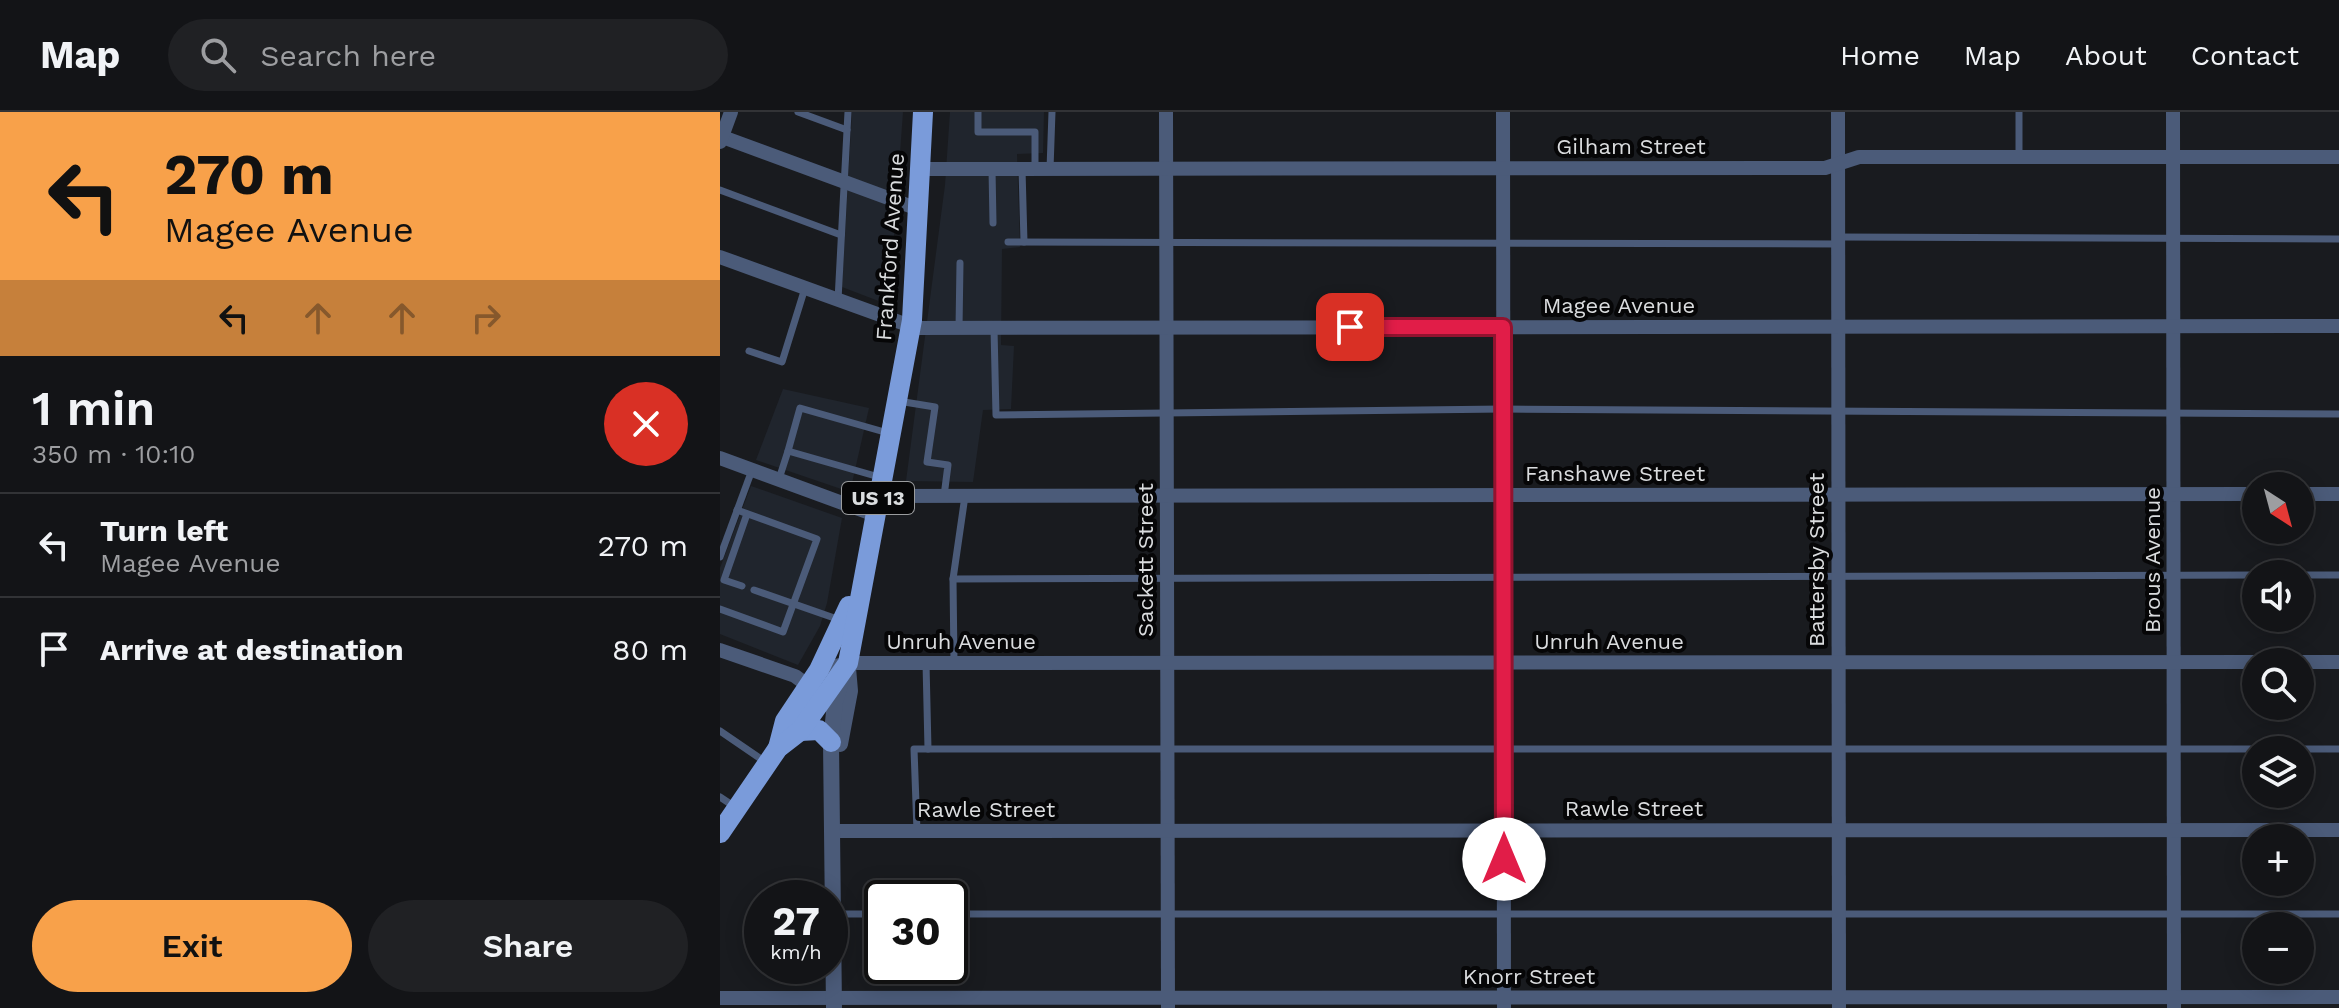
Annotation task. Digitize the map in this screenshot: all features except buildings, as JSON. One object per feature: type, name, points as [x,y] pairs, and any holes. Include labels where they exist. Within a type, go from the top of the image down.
[{"type":"main road","name":"Frankford Avenue","points":[[773,756],[785,721],[817,685],[848,663],[911,327],[923,112]]},
{"type":"main road","name":"Frankford Avenue","points":[[725,816],[773,756],[800,731],[863,573]]},
{"type":"main road","points":[[800,731],[819,730],[831,742]]},
{"type":"street","points":[[731,112],[721,138],[918,209]]},
{"type":"street","name":"Sackett Street","points":[[1166,112],[1168,1003]]},
{"type":"street","points":[[1503,112],[1504,1003]]},
{"type":"street","name":"Battersby Street","points":[[1838,112],[1839,1003]]},
{"type":"street","name":"Brous Avenue","points":[[2173,112],[2174,1003]]},
{"type":"street","name":"Gilham Street","points":[[920,169],[1825,168],[1852,157],[2339,157]]},
{"type":"street","name":"Magee Avenue","points":[[720,257],[911,327],[2339,326]]},
{"type":"street","points":[[720,458],[779,480],[878,496]]},
{"type":"street","name":"Fanshawe Street","points":[[878,496],[2242,494]]},
{"type":"street","points":[[2314,494],[2339,494]]},
{"type":"street","points":[[720,650],[817,685]]},
{"type":"street","name":"Unruh Avenue","points":[[817,685],[848,663],[2242,662]]},
{"type":"street","points":[[2314,662],[2339,662]]},
{"type":"street","points":[[833,880],[834,769],[831,742],[835,702],[848,663]]},
{"type":"street","points":[[834,769],[850,691],[848,663]]},
{"type":"street","name":"Rawle Street","points":[[834,831],[2339,830]]},
{"type":"street","name":"Knorr Street","points":[[720,998],[834,1003],[2174,1003],[2339,997]]},
{"type":"lane","points":[[798,112],[847,130]]},
{"type":"lane","points":[[838,300],[848,112]]},
{"type":"lane","points":[[978,112],[978,132],[1035,132],[1036,169]]},
{"type":"lane","points":[[1024,242],[1036,169],[1052,112]]},
{"type":"lane","points":[[2019,112],[2019,157]]},
{"type":"lane","points":[[992,169],[993,223]]},
{"type":"lane","points":[[720,190],[841,235]]},
{"type":"lane","points":[[1008,242],[2339,239]]},
{"type":"lane","points":[[959,328],[960,263]]},
{"type":"lane","points":[[749,351],[782,362],[805,288]]},
{"type":"lane","points":[[994,328],[996,415],[1503,409],[2339,414]]},
{"type":"lane","points":[[897,401],[935,407],[927,462],[948,465],[944,496]]},
{"type":"lane","points":[[779,480],[800,408],[890,434]]},
{"type":"lane","points":[[788,451],[878,496]]},
{"type":"lane","points":[[720,557],[752,470]]},
{"type":"lane","points":[[954,663],[953,579],[965,496]]},
{"type":"lane","points":[[720,609],[783,632],[817,539],[737,510]]},
{"type":"lane","points":[[742,586],[724,580],[747,514]]},
{"type":"lane","points":[[953,579],[2242,575]]},
{"type":"lane","points":[[2314,575],[2339,575]]},
{"type":"lane","points":[[754,590],[842,621]]},
{"type":"lane","points":[[926,663],[928,749]]},
{"type":"lane","points":[[720,731],[773,756]]},
{"type":"lane","points":[[917,831],[914,749],[2339,749]]},
{"type":"lane","points":[[968,914],[2339,914]]},
{"type":"shaded area","points":[[852,112],[903,112],[889,305],[842,287]]},
{"type":"shaded area","points":[[950,112],[1044,112],[1043,153],[1017,154],[1020,247],[1002,249],[1001,345],[1014,346],[1011,409],[983,410],[973,482],[906,481],[945,185]]},
{"type":"shaded area","points":[[783,389],[869,408],[850,492],[756,460]]},
{"type":"shaded area","points":[[751,486],[842,518],[827,603],[820,626],[798,665],[720,634],[720,568]]},
{"type":"route","points":[[1350,327],[1503,327],[1504,859]]}]
